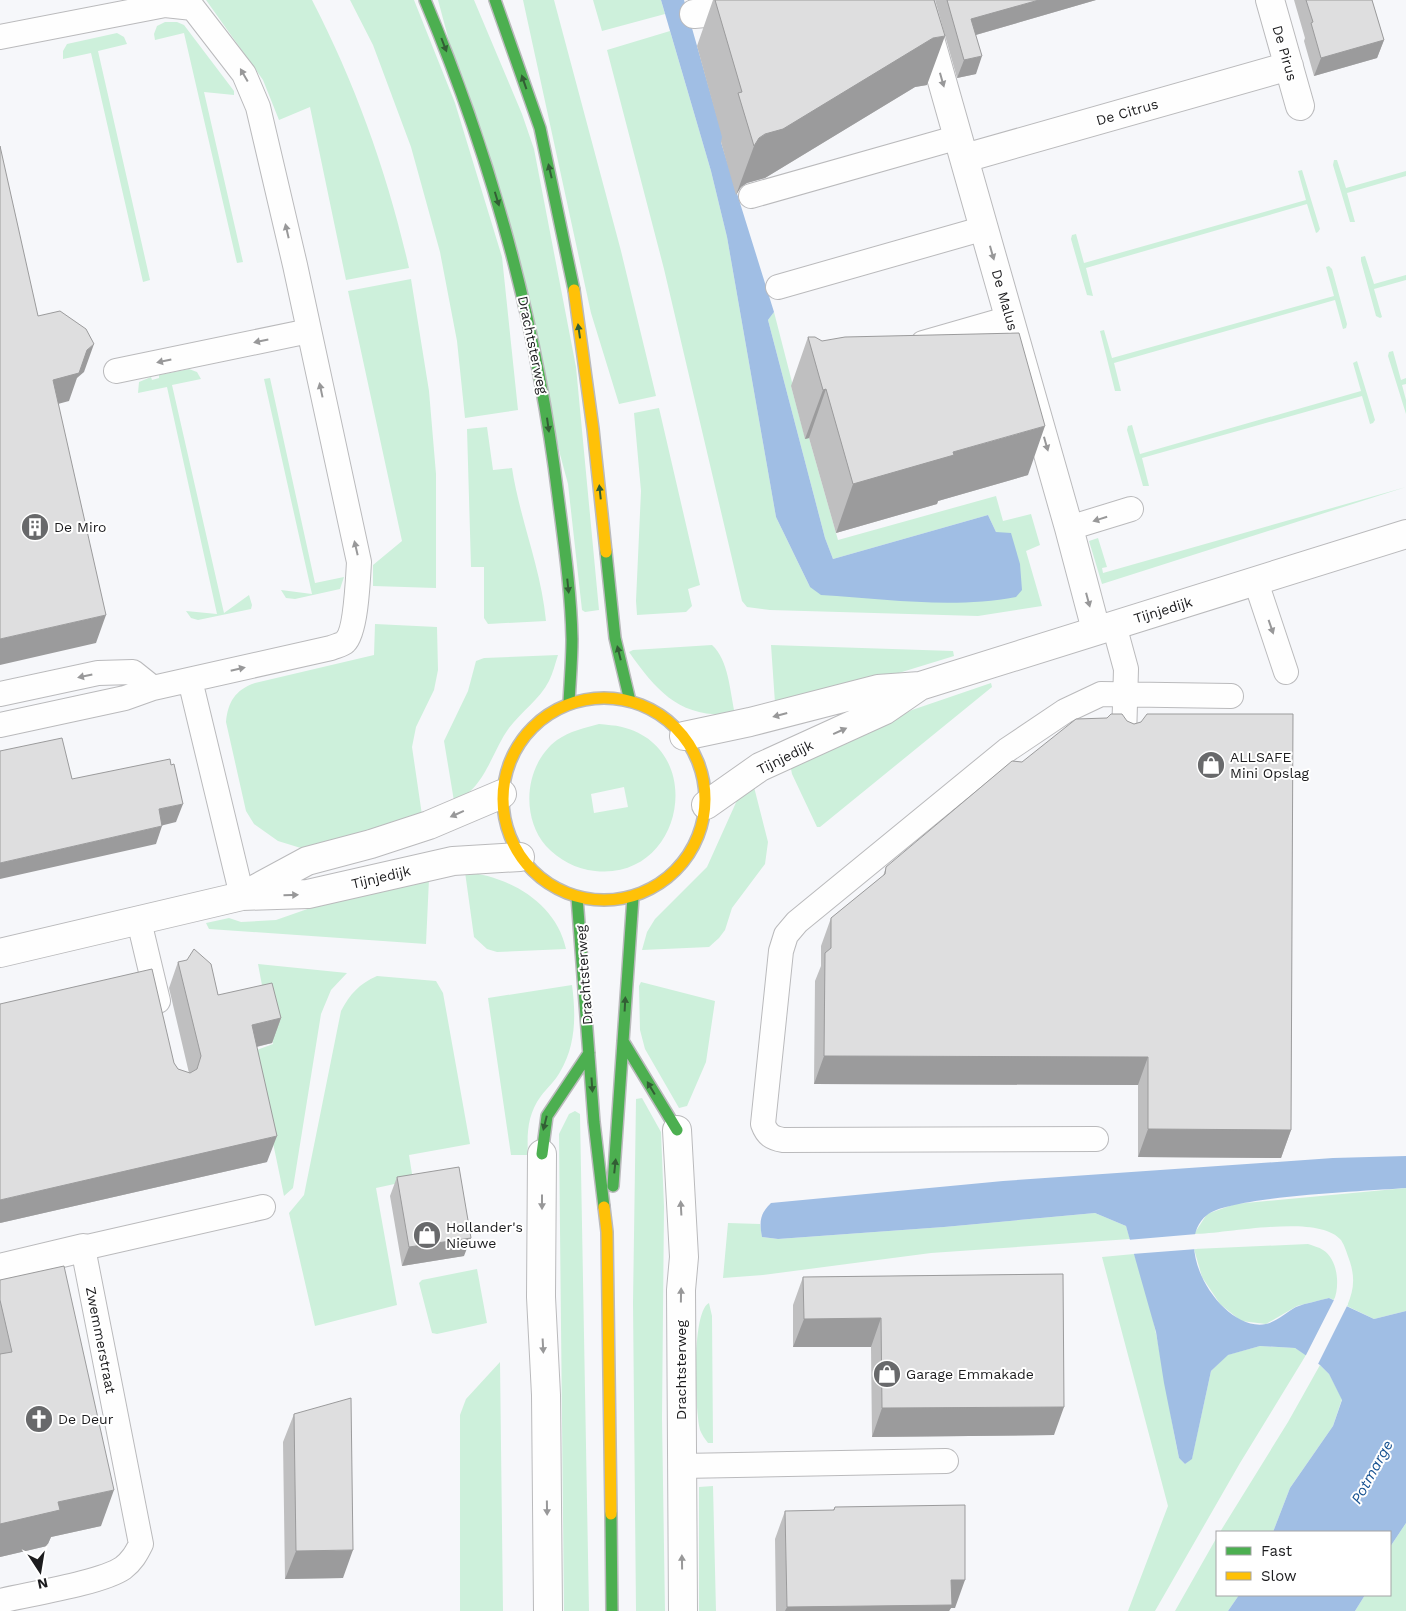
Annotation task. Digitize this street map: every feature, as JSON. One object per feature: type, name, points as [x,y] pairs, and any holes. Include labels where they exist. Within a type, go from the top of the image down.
[{"type":"main road","name":"Drachtsterweg","points":[[425,0],[450,61],[498,204],[535,345],[558,489],[571,618],[569,703]]},
{"type":"main road","points":[[495,0],[540,128],[573,283],[593,429],[615,638],[630,701]]},
{"type":"main road","points":[[600,698],[630,701],[660,714],[684,736],[701,768],[706,805],[699,835],[684,862],[661,883],[633,897],[605,901],[577,897],[545,882],[520,857],[506,827],[502,794],[506,771],[515,749],[530,730],[542,719],[569,703],[600,698]]},
{"type":"main road","name":"Drachtsterweg","points":[[577,897],[584,957],[594,1122],[607,1232],[612,1611]]},
{"type":"main road","name":"Drachtsterweg","points":[[607,1232],[620,1120],[627,957],[633,897]]},
{"type":"main road","points":[[623,1042],[677,1130]]},
{"type":"main road","points":[[542,1154],[547,1116],[589,1053]]},
{"type":"street","points":[[694,14],[716,12],[758,0]]},
{"type":"street","name":"De Malus","points":[[919,0],[1069,528],[1105,628]]},
{"type":"street","name":"De Pirus","points":[[1270,0],[1300,106]]},
{"type":"street","name":"De Citrus","points":[[962,148],[1289,66]]},
{"type":"street","name":"Tijnjedijk","points":[[684,736],[750,722],[878,689],[920,686],[1406,534]]},
{"type":"street","name":"Tijnjedijk","points":[[706,805],[760,766],[885,710],[920,686]]},
{"type":"street","name":"Tijnjedijk","points":[[242,896],[307,861],[371,844],[429,825],[502,794]]},
{"type":"street","name":"Tijnjedijk","points":[[0,953],[242,896],[308,894],[453,861],[520,857]]},
{"type":"street","name":"Drachtsterweg","points":[[677,1130],[684,1257],[681,1290],[683,1611]]},
{"type":"street","points":[[542,1154],[541,1297],[546,1395],[548,1611]]},
{"type":"street","points":[[0,1268],[83,1248]]},
{"type":"lane","points":[[0,37],[133,5],[165,5],[193,8],[244,74],[258,106],[359,562],[352,632],[345,642],[331,648],[153,688],[125,698],[0,725]]},
{"type":"lane","points":[[751,196],[962,148]]},
{"type":"lane","points":[[778,287],[984,228]]},
{"type":"lane","points":[[900,350],[1010,318]]},
{"type":"lane","points":[[116,371],[309,331]]},
{"type":"lane","points":[[1069,528],[1131,510]]},
{"type":"lane","points":[[1256,582],[1286,672]]},
{"type":"lane","points":[[1105,628],[1126,669],[1124,738]]},
{"type":"lane","points":[[0,694],[98,673],[133,672],[153,688]]},
{"type":"lane","points":[[190,680],[242,896]]},
{"type":"lane","points":[[1096,1139],[783,1140],[773,1138],[767,1133],[763,1124],[781,951],[786,935],[797,922],[1007,750],[1065,711],[1101,694],[1231,696]]},
{"type":"lane","points":[[139,921],[164,1027]]},
{"type":"lane","points":[[83,1248],[263,1207]]},
{"type":"lane","name":"Zwemmerstraat","points":[[0,1600],[96,1578],[121,1569],[135,1557],[140,1544],[83,1248]]},
{"type":"lane","points":[[681,1466],[946,1461]]},
{"type":"green space","points":[[206,0],[312,0],[343,65],[369,131],[401,233],[409,268],[346,280],[310,107],[279,120],[263,80]]},
{"type":"green space","points":[[350,0],[414,0],[455,103],[502,257],[518,410],[465,418],[457,341],[440,252],[411,147],[373,45]]},
{"type":"green space","points":[[438,0],[474,0],[522,114],[534,149],[576,367],[599,610],[585,612],[582,610],[568,484]]},
{"type":"green space","points":[[523,0],[554,0],[621,251],[656,396],[619,404],[591,313]]},
{"type":"green space","points":[[593,0],[661,0],[665,14],[602,31]]},
{"type":"green space","points":[[165,22],[177,22],[184,25],[234,91],[234,95],[204,92],[243,262],[237,263],[184,33],[155,40],[154,34],[157,26]]},
{"type":"green space","points":[[670,31],[711,171],[727,237],[776,517],[810,587],[996,532],[988,515],[833,559],[825,538],[768,320],[774,312],[805,438],[809,438],[838,540],[996,496],[1003,521],[1031,514],[1040,545],[1026,551],[1042,606],[978,616],[770,610],[747,607],[742,601],[664,269],[607,50]]},
{"type":"green space","points":[[117,33],[124,37],[127,44],[98,51],[150,280],[143,282],[91,53],[63,59],[63,51],[67,44]]},
{"type":"green space","points":[[1334,160],[1337,160],[1346,188],[1406,171],[1406,176],[1347,193],[1355,222],[1350,222],[1333,165]]},
{"type":"green space","points":[[1302,170],[1320,229],[1318,232],[1316,233],[1307,204],[1086,268],[1093,296],[1087,295],[1071,239],[1072,235],[1076,234],[1084,263],[1306,200],[1298,171]]},
{"type":"green space","points":[[1365,256],[1374,284],[1406,275],[1406,280],[1374,289],[1382,317],[1380,318],[1376,316],[1361,261],[1361,257]]},
{"type":"green space","points":[[1329,266],[1332,269],[1347,324],[1346,328],[1343,329],[1335,300],[1114,363],[1121,391],[1115,391],[1100,331],[1104,330],[1112,358],[1334,296],[1326,267]]},
{"type":"green space","points":[[411,279],[429,391],[436,474],[436,588],[373,586],[373,565],[402,541],[348,291]]},
{"type":"green space","points":[[1393,351],[1401,380],[1406,378],[1406,384],[1402,385],[1406,400],[1406,414],[1388,356],[1389,352]]},
{"type":"green space","points":[[1357,361],[1375,420],[1373,423],[1370,424],[1362,396],[1142,458],[1149,486],[1143,486],[1127,430],[1128,426],[1132,425],[1140,454],[1361,391],[1353,363]]},
{"type":"green space","points":[[189,369],[197,372],[201,379],[172,385],[224,613],[249,595],[252,605],[251,609],[198,620],[191,618],[186,611],[217,614],[167,387],[138,393],[139,382],[151,377],[152,380],[159,378],[159,375]]},
{"type":"green space","points":[[270,378],[315,583],[344,577],[340,589],[295,599],[286,598],[281,590],[312,594],[264,379]]},
{"type":"green space","points":[[659,408],[700,585],[688,589],[692,606],[686,612],[637,615],[641,491],[634,413]]},
{"type":"green space","points":[[487,427],[493,470],[512,468],[540,582],[546,621],[488,624],[484,618],[484,567],[471,567],[467,429]]},
{"type":"green space","points":[[1406,487],[1102,584],[1089,541],[1098,538],[1107,567],[1102,568],[1103,573]]},
{"type":"green space","points":[[375,624],[437,627],[438,670],[434,690],[416,727],[412,747],[422,815],[364,834],[304,849],[278,841],[254,824],[246,811],[226,722],[231,703],[242,689],[255,683],[374,655]]},
{"type":"green space","points":[[712,645],[718,651],[725,668],[735,714],[700,712],[685,707],[673,700],[650,680],[629,652],[633,650]]},
{"type":"green space","points":[[771,645],[953,651],[954,656],[889,676],[775,703]]},
{"type":"green space","points":[[558,655],[552,675],[545,688],[509,728],[480,780],[473,789],[454,801],[444,741],[468,691],[476,661],[484,658]]},
{"type":"green space","points":[[991,683],[992,687],[820,827],[817,827],[792,774],[791,769],[795,765],[912,710]]},
{"type":"green space","points":[[599,724],[622,727],[649,740],[667,760],[675,784],[674,811],[665,835],[649,856],[625,869],[595,871],[568,863],[556,856],[546,846],[532,820],[530,791],[533,776],[538,762],[546,750],[557,740],[572,732]],"holes":[[[624,787],[628,807],[594,813],[591,794]]]},
{"type":"green space","points":[[754,787],[768,842],[765,864],[732,908],[725,930],[709,947],[642,950],[647,932],[655,919],[707,867],[738,798]]},
{"type":"green space","points":[[465,872],[498,879],[528,894],[552,918],[561,932],[566,949],[497,952],[487,949],[474,937]]},
{"type":"green space","points":[[429,879],[426,944],[209,929],[206,923],[229,918],[241,922],[276,920],[316,906]]},
{"type":"green space","points":[[258,964],[347,973],[331,990],[321,1014],[293,1188],[284,1196],[254,1051],[273,1044]]},
{"type":"green space","points":[[377,976],[436,981],[443,993],[470,1144],[409,1155],[413,1180],[376,1188],[397,1305],[315,1326],[289,1213],[304,1195],[341,1011],[356,990],[365,982]]},
{"type":"green space","points":[[641,982],[715,1001],[706,1062],[687,1106],[679,1108],[645,1049],[640,1030],[639,986]]},
{"type":"green space","points":[[572,985],[574,1030],[569,1051],[558,1075],[536,1103],[530,1117],[528,1155],[511,1155],[488,998]]},
{"type":"green space","points":[[642,1098],[661,1132],[664,1207],[662,1418],[665,1611],[636,1611],[633,1303],[636,1099]]},
{"type":"green space","points":[[575,1111],[580,1114],[589,1611],[564,1611],[559,1134],[569,1114]]},
{"type":"green space","points":[[1406,1188],[1406,1311],[1374,1319],[1347,1306],[1353,1284],[1352,1268],[1341,1240],[1329,1232],[1293,1226],[1194,1234],[1207,1214],[1235,1204]]},
{"type":"green space","points":[[1095,1213],[1126,1226],[1130,1239],[931,1253],[763,1275],[723,1278],[728,1223],[760,1224],[762,1237],[778,1239],[944,1227]]},
{"type":"green space","points":[[1308,1244],[1318,1247],[1328,1254],[1335,1266],[1337,1288],[1334,1300],[1329,1298],[1297,1306],[1266,1324],[1241,1321],[1220,1304],[1202,1277],[1194,1249]]},
{"type":"green space","points":[[1134,1254],[1155,1329],[1179,1458],[1185,1464],[1192,1458],[1211,1371],[1227,1355],[1260,1346],[1295,1348],[1306,1355],[1240,1463],[1155,1611],[1128,1611],[1168,1506],[1102,1257]]},
{"type":"green space","points":[[477,1269],[487,1323],[437,1334],[432,1333],[419,1283],[422,1280]]},
{"type":"green space","points":[[709,1303],[712,1316],[713,1443],[708,1443],[700,1430],[696,1383],[699,1324],[703,1310]]},
{"type":"green space","points":[[500,1362],[503,1611],[460,1611],[460,1415],[466,1399]]},
{"type":"green space","points":[[1320,1365],[1329,1374],[1342,1399],[1333,1426],[1290,1488],[1273,1531],[1221,1531],[1288,1422]]},
{"type":"green space","points":[[713,1486],[716,1611],[699,1611],[699,1487]]},
{"type":"green space","points":[[1406,1523],[1406,1611],[1355,1611],[1364,1596],[1391,1596],[1391,1546]]},
{"type":"green space","points":[[1216,1539],[1216,1596],[1238,1596],[1228,1611],[1175,1611]]},
{"type":"water","points":[[661,0],[684,0],[724,141],[721,142],[774,312],[768,320],[825,538],[833,559],[988,515],[996,532],[1011,533],[1020,564],[1022,590],[1016,597],[992,601],[919,602],[821,595],[810,587],[776,517],[727,237],[711,171]]},
{"type":"water","name":"Potmarge","points":[[1406,1156],[1406,1188],[1301,1195],[1242,1203],[1220,1209],[1207,1215],[1197,1229],[1194,1246],[1197,1265],[1206,1284],[1218,1301],[1233,1315],[1249,1323],[1270,1323],[1296,1307],[1329,1298],[1374,1319],[1406,1311],[1406,1523],[1391,1546],[1391,1531],[1273,1531],[1290,1488],[1333,1426],[1342,1400],[1329,1374],[1320,1365],[1295,1348],[1260,1346],[1228,1355],[1211,1371],[1192,1459],[1185,1464],[1179,1458],[1156,1332],[1126,1226],[1095,1213],[944,1227],[778,1239],[762,1237],[761,1231],[763,1214],[771,1203],[1003,1181],[1333,1158]]},
{"type":"water","points":[[1238,1596],[1364,1596],[1355,1611],[1228,1611]]},
{"type":"pier","points":[[1197,1234],[1197,1249],[1132,1254],[1127,1240]]},
{"type":"pier","points":[[1335,1298],[1348,1304],[1317,1366],[1305,1357]]},
{"type":"building","points":[[715,0],[934,0],[945,36],[933,38],[783,129],[765,134],[759,138],[754,146],[738,93],[742,92]]},
{"type":"building","points":[[947,0],[1039,0],[971,19],[982,56],[964,60]]},
{"type":"building","points":[[1306,0],[1372,0],[1384,40],[1321,58]]},
{"type":"building","name":"De Miro","points":[[0,146],[38,316],[60,311],[86,329],[94,344],[87,350],[79,373],[53,380],[106,615],[0,639]]},
{"type":"building","points":[[1019,333],[1045,426],[953,452],[954,455],[853,484],[826,389],[823,390],[808,337],[815,337],[822,341],[845,337]]},
{"type":"building","points":[[1111,714],[1122,714],[1127,721],[1134,724],[1141,722],[1147,714],[1293,714],[1291,1130],[1148,1129],[1148,1057],[824,1056],[825,953],[831,948],[831,918],[885,874],[886,867],[1012,761],[1022,762],[1076,719],[1107,718]]},
{"type":"building","points":[[62,738],[72,779],[170,759],[171,765],[174,764],[183,804],[159,809],[162,826],[0,863],[0,751]]},
{"type":"building","points":[[194,949],[211,964],[218,995],[272,983],[281,1018],[252,1025],[277,1136],[0,1200],[0,1004],[152,969],[174,1063],[178,1069],[190,1073],[197,1069],[201,1056],[178,962],[187,960]]},
{"type":"building","points":[[459,1167],[471,1238],[409,1247],[397,1177]]},
{"type":"building","name":"De Deur","points":[[64,1266],[114,1490],[58,1502],[60,1510],[0,1524],[0,1354],[12,1352],[0,1300],[0,1280]]},
{"type":"building","points":[[1063,1274],[1064,1407],[882,1408],[881,1318],[804,1319],[803,1277]]},
{"type":"building","points":[[351,1398],[353,1550],[296,1551],[294,1414]]},
{"type":"building","points":[[965,1505],[965,1580],[951,1580],[952,1605],[787,1607],[785,1511],[834,1510],[835,1507]]},
{"type":"traffic: fast","points":[[425,0],[471,120],[491,181],[509,243],[538,368],[549,432],[569,585],[572,639],[569,703]]},
{"type":"traffic: fast","points":[[495,0],[540,128],[574,290]]},
{"type":"traffic: fast","points":[[606,552],[615,638],[630,701]]},
{"type":"traffic: fast","points":[[577,897],[594,1122],[604,1207]]},
{"type":"traffic: fast","points":[[613,1186],[633,897]]},
{"type":"traffic: fast","points":[[623,1041],[677,1130]]},
{"type":"traffic: fast","points":[[542,1154],[547,1116],[589,1053]]},
{"type":"traffic: fast","points":[[611,1514],[612,1611]]},
{"type":"traffic: slow","points":[[574,290],[593,429],[606,552]]},
{"type":"traffic: slow","points":[[604,698],[633,702],[652,710],[668,721],[682,735],[693,751],[701,770],[705,799],[701,828],[693,847],[682,863],[668,877],[652,888],[633,896],[604,900],[575,896],[556,888],[540,877],[526,863],[515,847],[507,828],[503,799],[507,770],[515,751],[526,735],[540,721],[556,710],[575,702],[604,698]]},
{"type":"traffic: slow","points":[[604,1207],[607,1232],[611,1514]]},
{"type":"place","name":"De Miro","points":[[35,527]]},
{"type":"place","name":"ALLSAFE Mini Opslag","points":[[1211,765]]},
{"type":"place","name":"Hollander's Nieuwe","points":[[427,1235]]},
{"type":"place","name":"Garage Emmakade","points":[[887,1374]]},
{"type":"place","name":"De Deur","points":[[39,1419]]}]
